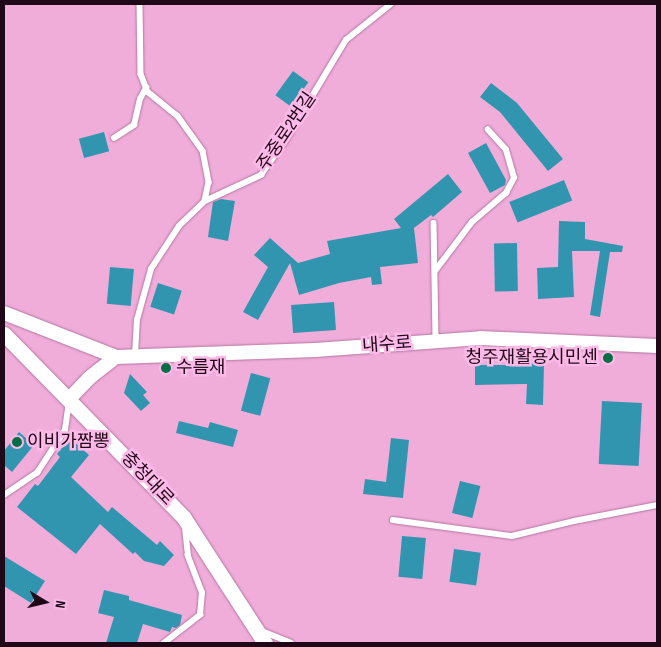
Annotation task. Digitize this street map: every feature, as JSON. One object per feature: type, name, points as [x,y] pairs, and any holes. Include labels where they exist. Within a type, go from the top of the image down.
[{"type":"main road","name":"충청대로","points":[[4,334],[184,518],[261,636]]},
{"type":"street","points":[[4,313],[116,357]]},
{"type":"street","name":"내수로","points":[[116,357],[316,350],[481,338],[657,346]]},
{"type":"street","points":[[69,399],[89,378],[116,357]]},
{"type":"lane","points":[[140,4],[141,74],[148,92],[178,116],[203,151],[210,182],[205,201]]},
{"type":"lane","name":"주중로2번길","points":[[135,356],[137,320],[151,269],[179,226],[205,201],[261,175],[287,138],[346,40],[391,4]]},
{"type":"lane","points":[[114,138],[134,125],[140,99],[146,88]]},
{"type":"lane","points":[[435,271],[472,222],[506,193],[514,178],[506,150],[488,130]]},
{"type":"lane","points":[[434,223],[436,341]]},
{"type":"lane","points":[[4,495],[37,473],[65,430],[69,399]]},
{"type":"lane","points":[[393,520],[512,536],[574,521],[657,505]]},
{"type":"lane","points":[[164,643],[200,615],[202,592],[188,556],[184,518]]},
{"type":"lane","points":[[261,636],[291,643]]},
{"type":"building","points":[[293,71],[308,82],[291,106],[275,95]]},
{"type":"building","points":[[491,83],[517,103],[563,159],[548,171],[500,112],[480,97]]},
{"type":"building","points":[[104,132],[109,151],[84,158],[79,139]]},
{"type":"building","points":[[486,143],[506,180],[505,185],[490,193],[468,153]]},
{"type":"building","points":[[448,174],[462,192],[433,217],[431,215],[414,228],[418,263],[380,267],[382,284],[372,285],[371,277],[339,283],[299,295],[290,263],[258,320],[243,312],[268,267],[254,255],[270,238],[298,263],[330,254],[327,241],[401,228],[394,219]]},
{"type":"building","points":[[564,180],[572,200],[518,222],[509,202]]},
{"type":"building","points":[[221,199],[235,201],[228,241],[208,237],[213,202]]},
{"type":"building","points":[[559,221],[585,222],[585,239],[623,246],[622,252],[610,252],[600,317],[590,315],[600,251],[572,251],[574,297],[538,299],[537,268],[558,267]]},
{"type":"building","points":[[494,243],[517,243],[518,291],[495,291]]},
{"type":"building","points":[[110,267],[134,269],[131,306],[107,304]]},
{"type":"building","points":[[158,283],[182,291],[174,315],[150,307]]},
{"type":"building","points":[[334,302],[336,330],[293,333],[291,305]]},
{"type":"building","points":[[528,363],[544,364],[543,405],[526,404],[527,384],[475,385],[475,365],[528,365]]},
{"type":"building","points":[[251,373],[270,378],[260,416],[241,411]]},
{"type":"building","points":[[130,374],[147,392],[143,395],[150,403],[141,411],[124,393]]},
{"type":"building","points":[[602,401],[642,403],[639,466],[599,464]]},
{"type":"building","points":[[179,421],[208,428],[210,422],[238,430],[233,447],[176,433]]},
{"type":"building","points":[[19,432],[34,445],[12,472],[4,465],[4,451]]},
{"type":"building","points":[[70,438],[89,455],[71,477],[108,512],[112,507],[157,545],[160,541],[174,555],[164,566],[144,561],[135,552],[133,554],[100,524],[76,554],[17,507],[35,484],[38,486],[60,457],[57,454]]},
{"type":"building","points":[[391,438],[409,440],[403,498],[363,494],[365,479],[386,482]]},
{"type":"building","points":[[460,481],[480,486],[472,518],[452,513]]},
{"type":"building","points":[[402,536],[426,538],[422,579],[398,577]]},
{"type":"building","points":[[454,549],[481,553],[476,585],[449,582]]},
{"type":"building","points":[[4,556],[45,581],[31,603],[4,586]]},
{"type":"building","points":[[104,590],[129,596],[129,600],[182,615],[180,625],[176,628],[172,627],[170,632],[143,624],[137,643],[106,643],[114,617],[98,613]]},
{"type":"place","name":"청주재활용시민센","points":[[608,358]]},
{"type":"place","name":"수름재","points":[[166,368]]},
{"type":"place","name":"이비가짬뽕","points":[[17,442]]}]
